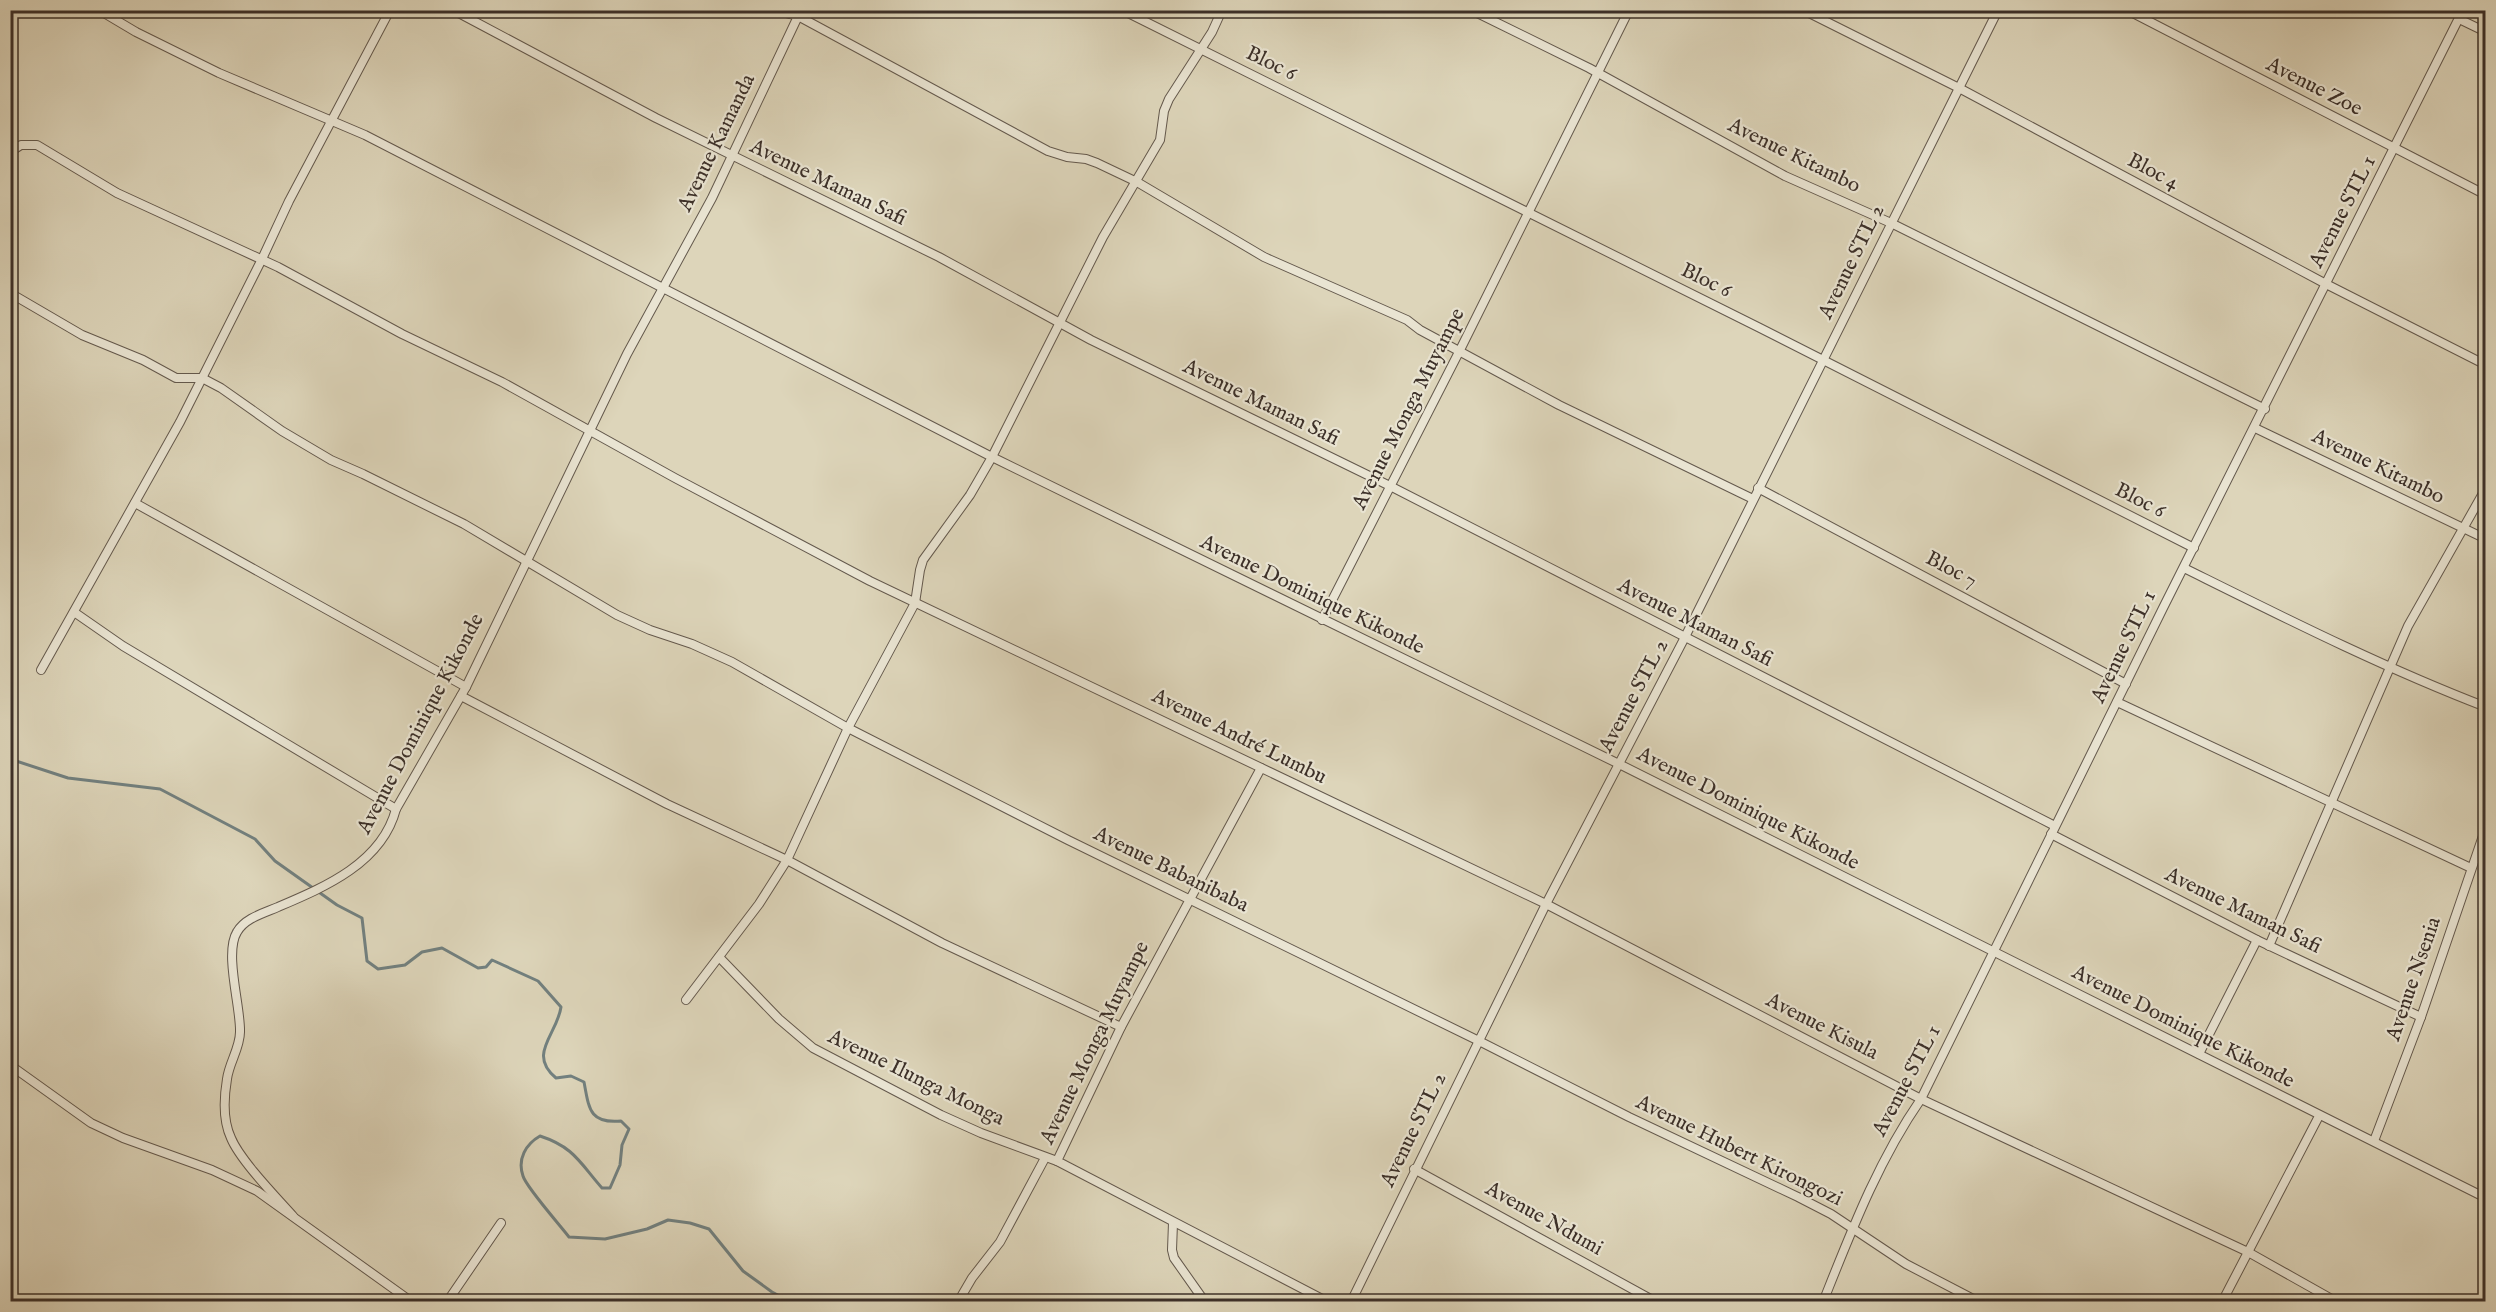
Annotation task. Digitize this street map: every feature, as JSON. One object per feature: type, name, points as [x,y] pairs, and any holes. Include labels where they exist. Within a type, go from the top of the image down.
[{"type":"street","name":"Avenue Dominique Kikonde","points":[[99,10],[136,32],[219,73],[395,150],[662,290],[992,457],[1619,764],[2486,1198]]},
{"type":"street","points":[[41,670],[202,378],[330,121],[390,10]]},
{"type":"street","name":"Avenue Maman Safi","points":[[453,10],[732,156],[939,257],[1091,340],[1390,486],[2053,830],[2257,940],[2421,1017]]},
{"type":"street","points":[[773,10],[800,13],[1039,147],[1056,155],[1086,159],[1137,182],[1264,258],[1407,320],[1420,330],[1559,405],[1753,499]]},
{"type":"street","name":"Bloc 6","points":[[1122,10],[2194,548]]},
{"type":"street","points":[[686,1000],[759,904],[787,860],[848,728],[915,603],[923,560],[970,495],[992,457],[1113,219],[1160,140],[1164,111],[1169,99],[1212,32],[1222,10]]},
{"type":"street","name":"Avenue Kitambo","points":[[1471,10],[1597,73],[1785,176],[1891,223],[2265,409]]},
{"type":"street","name":"Avenue Monga Muyampe","points":[[1322,620],[1460,351],[1629,10]]},
{"type":"street","name":"Bloc 4","points":[[1803,10],[1959,88],[2326,284],[2486,365]]},
{"type":"street","name":"Avenue STL 2","points":[[1351,1302],[1414,1169],[1546,904],[1684,639],[1998,10]]},
{"type":"street","name":"Avenue Zoe","points":[[2127,10],[2486,195]]},
{"type":"street","name":"Avenue STL 1","points":[[1823,1302],[1852,1228],[1902,1127],[1921,1099],[2463,10]]},
{"type":"street","name":"Avenue Kamanda","points":[[662,290],[732,156],[800,13]]},
{"type":"street","points":[[2459,19],[2486,32]]},
{"type":"street","name":"Avenue André Lumbu","points":[[10,152],[21,145],[37,145],[117,193],[262,259],[402,334],[502,382],[791,541],[915,603],[1546,904]]},
{"type":"street","name":"Avenue Dominique Kikonde","points":[[293,1216],[253,1170],[231,1138],[226,1115],[228,1068],[240,1032],[232,960],[236,933],[251,918],[317,891],[364,860],[379,844],[396,809],[466,687],[627,354],[662,290]]},
{"type":"street","points":[[10,293],[82,334],[143,360],[176,378],[202,378]]},
{"type":"street","name":"Avenue Babanibaba","points":[[202,378],[222,388],[282,431],[331,460],[464,524],[617,615],[732,662],[848,728],[1479,1041]]},
{"type":"street","name":"Avenue Kitambo","points":[[2254,428],[2486,539]]},
{"type":"street","name":"Bloc 7","points":[[1758,488],[2126,684]]},
{"type":"street","points":[[2269,946],[2389,666],[2408,626],[2486,488]]},
{"type":"street","points":[[135,503],[466,687]]},
{"type":"street","points":[[2184,568],[2389,666],[2486,707]]},
{"type":"street","points":[[74,612],[123,646],[396,809]]},
{"type":"street","points":[[461,696],[667,804],[787,860],[942,943],[1121,1028]]},
{"type":"street","points":[[2117,702],[2471,868]]},
{"type":"street","name":"Avenue Monga Muyampe","points":[[1261,768],[1121,1028],[1057,1161],[1328,1302]]},
{"type":"street","name":"Avenue Nsenia","points":[[2374,1141],[2421,1017],[2486,827]]},
{"type":"street","name":"Avenue Kisula","points":[[1546,904],[1921,1099],[2248,1252],[2337,1302]]},
{"type":"street","points":[[2199,1054],[2257,940]]},
{"type":"street","name":"Avenue Ilunga Monga","points":[[719,957],[771,1011],[813,1048],[941,1115],[1057,1161]]},
{"type":"street","name":"Avenue Hubert Kirongozi","points":[[1479,1041],[1629,1117],[1798,1197],[1852,1228],[1906,1264],[1979,1302]]},
{"type":"street","points":[[11,1066],[91,1123],[123,1138],[236,1179],[257,1191],[412,1302]]},
{"type":"street","points":[[2222,1302],[2319,1116]]},
{"type":"street","points":[[958,1302],[972,1278],[1000,1242],[1045,1158]]},
{"type":"street","name":"Avenue Ndumi","points":[[1414,1169],[1656,1302]]},
{"type":"street","points":[[447,1302],[501,1223]]},
{"type":"street","points":[[1173,1223],[1174,1258],[1204,1302]]},
{"type":"waterway","points":[[10,759],[68,778],[160,789],[255,839],[275,861],[337,905],[362,918],[367,961],[378,969],[405,965],[422,952],[442,948],[478,968],[486,967],[492,960],[538,981],[561,1007],[544,1052],[544,1061],[548,1069],[556,1078],[571,1076],[584,1082],[592,1112],[602,1120],[621,1121],[629,1129],[622,1145],[620,1165],[610,1188],[602,1188],[576,1157],[561,1145],[540,1136],[535,1139],[524,1153],[521,1170],[525,1181],[536,1197],[569,1237],[605,1239],[647,1229],[668,1220],[709,1229],[743,1271],[772,1292],[791,1302]]}]
